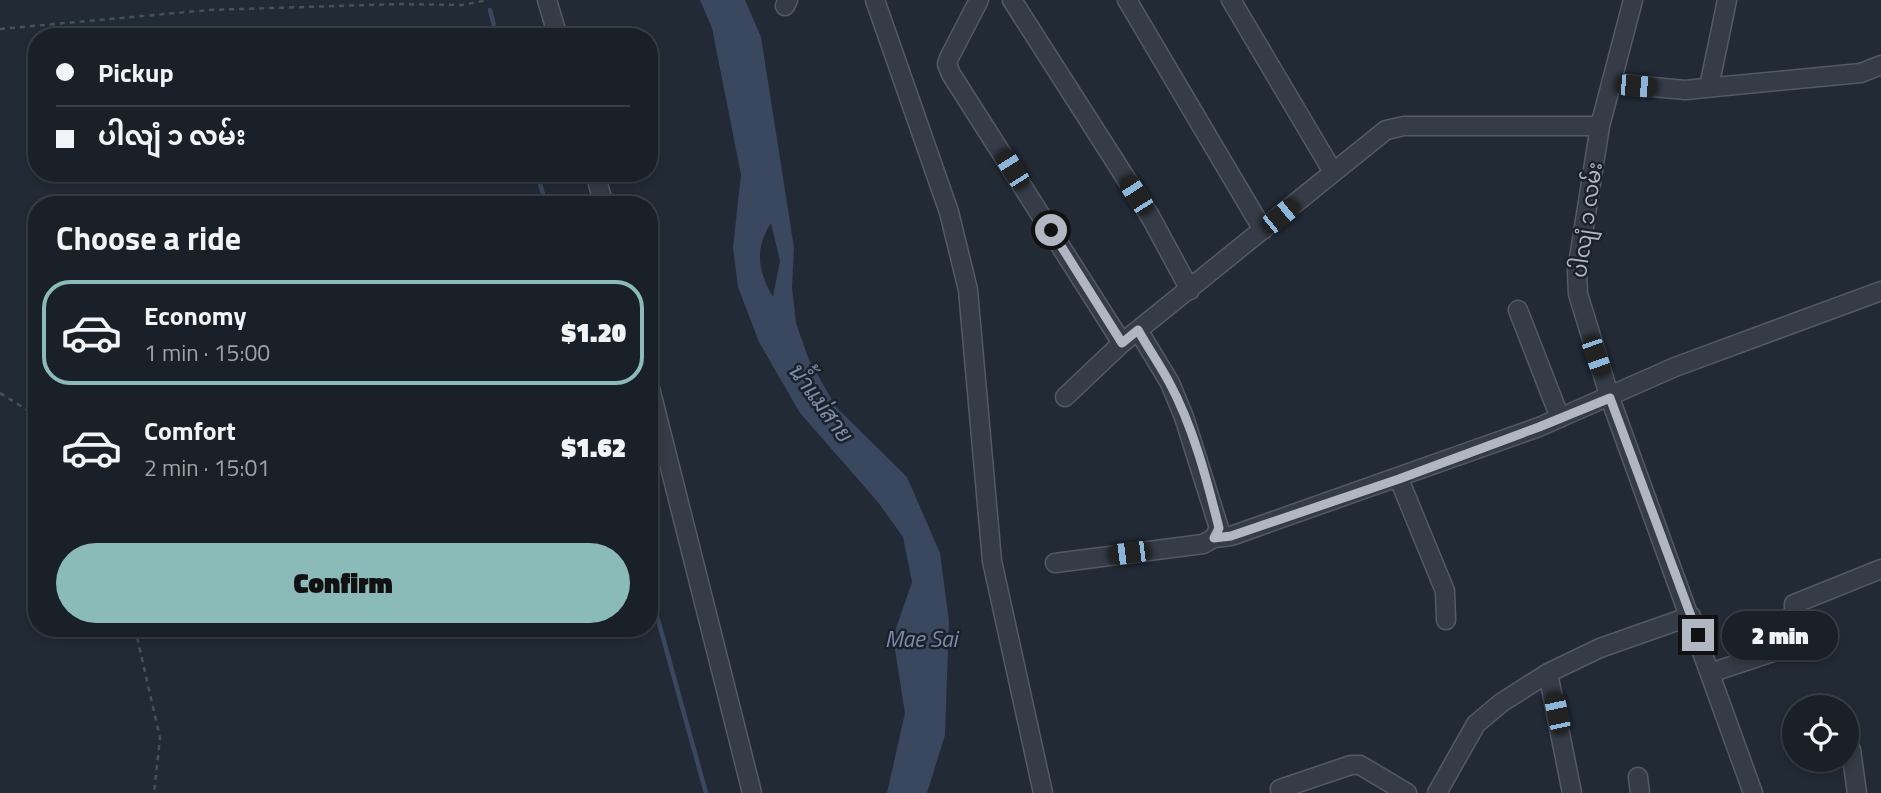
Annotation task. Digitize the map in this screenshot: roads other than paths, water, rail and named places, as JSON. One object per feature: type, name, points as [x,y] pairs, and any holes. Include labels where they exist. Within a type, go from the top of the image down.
[{"type":"street","points":[[547,0],[555,28]]},
{"type":"street","points":[[875,0],[949,212],[968,290],[992,561],[1043,793]]},
{"type":"street","points":[[979,0],[949,58],[947,64],[951,74],[1122,343]]},
{"type":"street","points":[[1012,0],[1150,216],[1190,290]]},
{"type":"street","points":[[1127,0],[1263,230]]},
{"type":"street","points":[[1231,0],[1333,172]]},
{"type":"street","name":"ပါလျံ ၁ လမ်း","points":[[1633,0],[1600,126],[1577,271],[1578,294],[1610,398],[1754,793]]},
{"type":"street","points":[[1709,88],[1727,0]]},
{"type":"street","points":[[1611,83],[1685,90],[1860,73],[1881,65]]},
{"type":"street","points":[[1065,397],[1122,343],[1386,130],[1404,126],[1600,126]]},
{"type":"street","points":[[1055,563],[1203,544],[1214,538],[1231,536],[1399,479],[1610,398],[1675,367],[1881,291]]},
{"type":"street","points":[[1518,310],[1560,418]]},
{"type":"street","points":[[1138,330],[1170,383],[1184,417],[1216,515],[1219,528],[1214,538]]},
{"type":"street","points":[[658,420],[752,793]]},
{"type":"street","points":[[1399,479],[1445,591],[1446,620]]},
{"type":"street","points":[[1710,673],[1797,644],[1801,640],[1794,604],[1881,569]]},
{"type":"street","points":[[1437,793],[1476,724],[1501,703],[1548,673],[1600,649],[1691,617]]},
{"type":"street","points":[[1548,673],[1573,793]]},
{"type":"street","points":[[1280,789],[1351,765],[1360,765],[1407,793]]},
{"type":"street","points":[[1854,772],[1857,793]]},
{"type":"water","name":"Mae Sai","points":[[700,0],[745,0],[761,37],[794,248],[792,288],[796,323],[809,360],[836,407],[907,477],[940,553],[949,621],[945,735],[927,793],[887,793],[905,713],[893,637],[912,582],[903,537],[877,501],[800,413],[759,342],[738,287],[733,247],[741,175],[712,28]],"holes":[[[771,223],[780,261],[773,297],[764,278],[760,260],[762,242]]]},
{"type":"waterway","points":[[490,10],[495,28]]},
{"type":"waterway","points":[[540,182],[543,196]]},
{"type":"waterway","points":[[658,620],[706,793]]},
{"type":"water label","name":"น้ำแม่สาย","points":[[821,403]]}]
